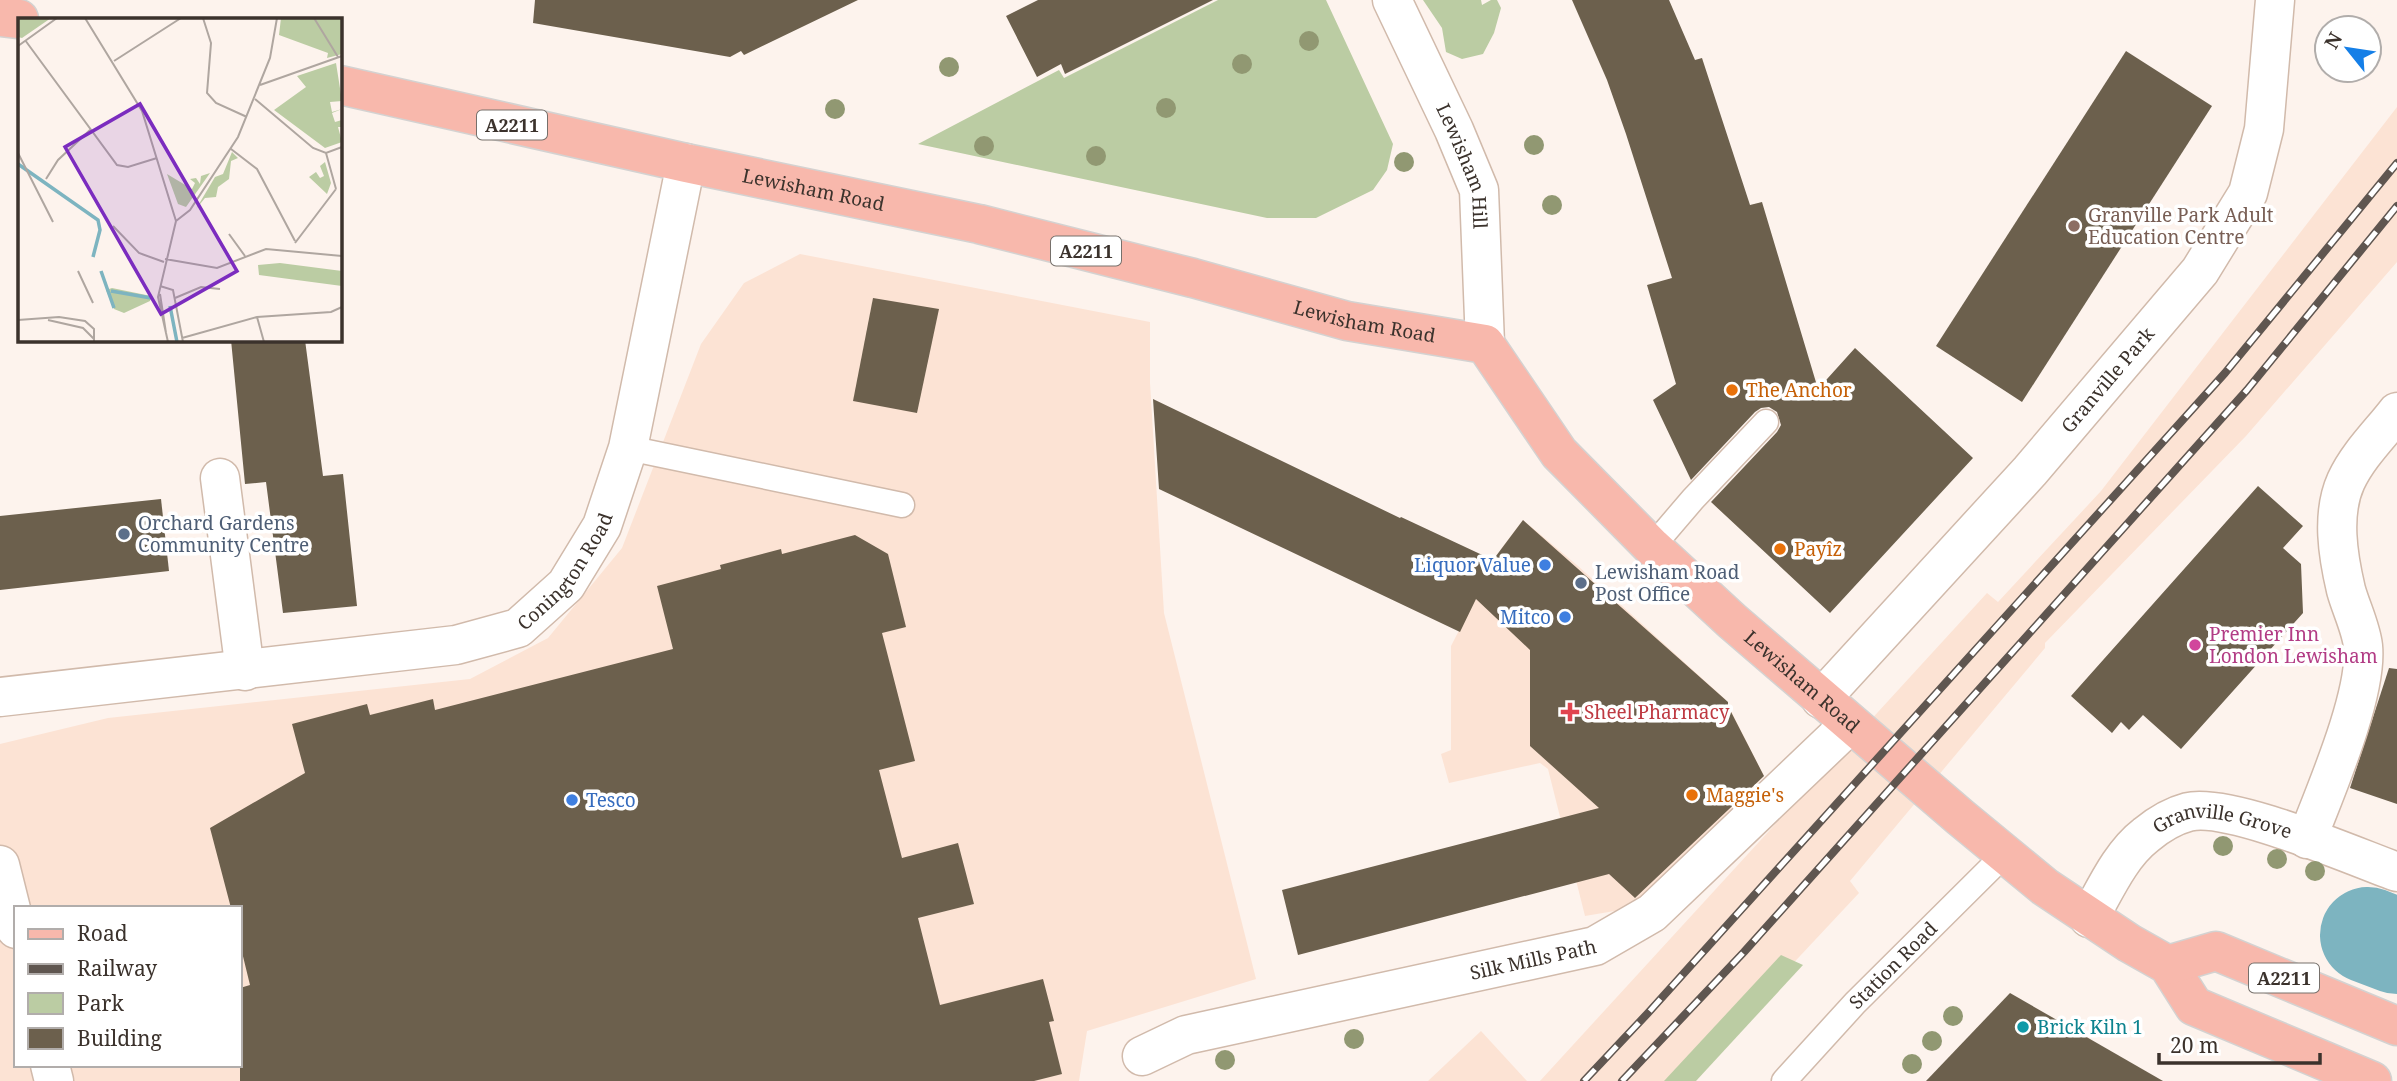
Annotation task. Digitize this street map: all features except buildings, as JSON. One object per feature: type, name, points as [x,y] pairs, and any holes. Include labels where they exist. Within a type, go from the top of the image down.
[{"type":"main road","points":[[0,18],[18,19]]},
{"type":"main road","name":"Lewisham Road","points":[[341,85],[686,163],[979,223],[1346,321],[1485,344],[1559,453],[1652,547],[1836,712],[2005,854],[2045,887],[2090,918],[2168,965],[2194,1006],[2372,1081]]},
{"type":"main road","name":"A2211","points":[[2168,965],[2216,951],[2397,1026]]},
{"type":"street","name":"Lewisham Hill","points":[[1392,0],[1454,130],[1479,190],[1485,344]]},
{"type":"street","name":"Granville Park","points":[[1836,712],[2030,471],[2200,271],[2248,193],[2263,129],[2275,0]]},
{"type":"street","name":"Conington Road","points":[[0,697],[456,645],[518,628],[566,585],[602,526],[628,448],[686,163]]},
{"type":"street","points":[[2307,839],[2361,682],[2363,645],[2340,562],[2337,518],[2346,481],[2366,450],[2397,412]]},
{"type":"street","points":[[220,478],[245,671]]},
{"type":"street","name":"Silk Mills Path","points":[[1142,1056],[1186,1035],[1595,946],[1652,914],[1836,712]]},
{"type":"street","name":"Granville Grove","points":[[2090,918],[2120,863],[2144,835],[2189,812],[2210,811],[2253,820],[2397,872]]},
{"type":"street","points":[[0,865],[14,921]]},
{"type":"lane","points":[[1652,547],[1766,422]]},
{"type":"lane","points":[[628,448],[902,505]]},
{"type":"lane","name":"Station Road","points":[[1784,1081],[1855,1003],[2005,854]]},
{"type":"shaded area","points":[[2397,107],[2397,262],[2246,436],[2045,643],[2045,648],[1850,881],[1859,893],[1683,1081],[1540,1081],[1987,593],[1998,602],[2101,491]]},
{"type":"shaded area","points":[[800,254],[1150,322],[1150,383],[1164,613],[1256,979],[1087,1031],[1079,1081],[0,1081],[0,744],[108,718],[470,679],[548,638],[622,548],[701,344],[744,283]]},
{"type":"shaded area","points":[[1523,520],[1725,699],[1764,776],[1644,906],[1585,916],[1548,769],[1540,763],[1449,783],[1441,754],[1451,750],[1451,646],[1501,549]]},
{"type":"shaded area","points":[[1481,1031],[1527,1081],[1428,1081]]},
{"type":"green space","points":[[1218,0],[1326,0],[1393,144],[1387,170],[1373,190],[1316,218],[1267,218],[918,144],[1059,70],[1064,78]]},
{"type":"green space","points":[[1423,0],[1481,0],[1482,5],[1497,0],[1501,8],[1494,33],[1483,54],[1462,59],[1446,52],[1442,28]]},
{"type":"green space","points":[[1781,955],[1803,965],[1696,1081],[1664,1081]]},
{"type":"waterway","points":[[2368,935],[2397,946]]},
{"type":"railway","points":[[1584,1081],[2225,373],[2397,163]]},
{"type":"railway","points":[[1622,1081],[1744,952],[2247,390],[2397,206]]},
{"type":"place","name":"Granville Park Adult Education Centre","points":[[2074,226]]},
{"type":"place","name":"The Anchor","points":[[1732,390]]},
{"type":"place","name":"Orchard Gardens Community Centre","points":[[124,534]]},
{"type":"place","name":"Payîz","points":[[1780,549]]},
{"type":"place","name":"Liquor Value","points":[[1545,565]]},
{"type":"place","name":"Lewisham Road Post Office","points":[[1581,583]]},
{"type":"place","name":"Mitco","points":[[1565,617]]},
{"type":"place","name":"Premier Inn London Lewisham","points":[[2195,645]]},
{"type":"place","name":"Sheel Pharmacy","points":[[1570,712]]},
{"type":"place","name":"Maggie's","points":[[1692,795]]},
{"type":"place","name":"Tesco","points":[[572,800]]},
{"type":"place","name":"Brick Kiln 1","points":[[2023,1027]]}]
